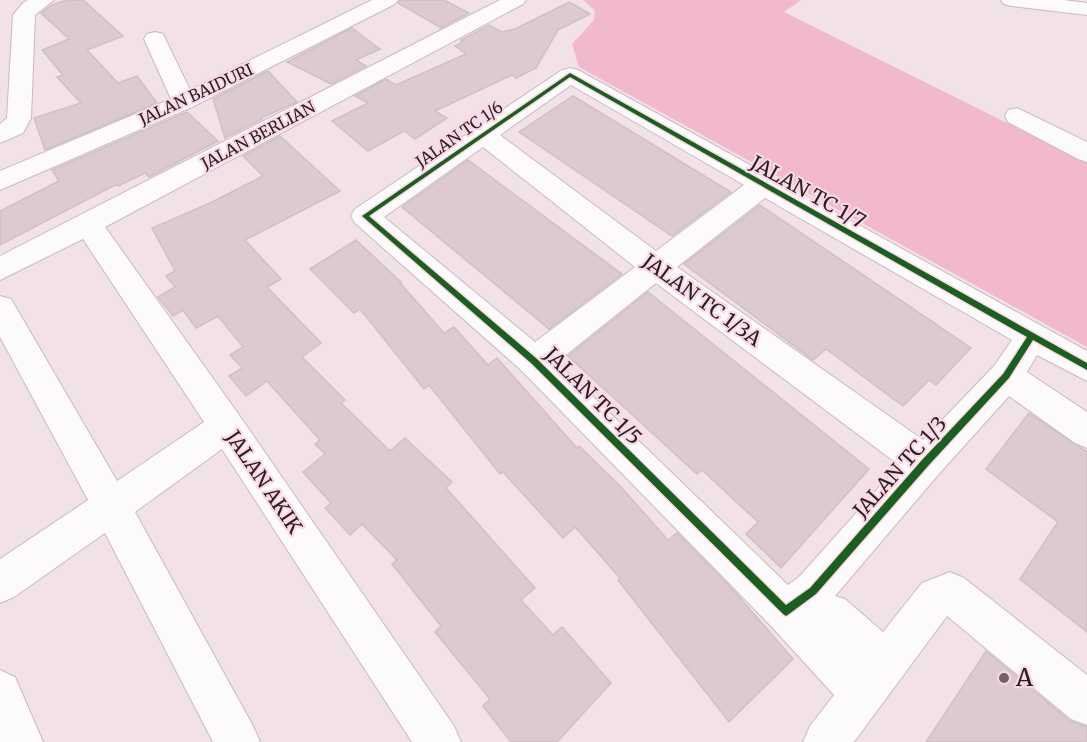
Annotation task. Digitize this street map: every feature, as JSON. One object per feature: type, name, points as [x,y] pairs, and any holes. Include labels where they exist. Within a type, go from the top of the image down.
[{"type":"street","name":"JALAN BAIDURI","points":[[2,180],[184,102],[388,0]]},
{"type":"street","name":"JALAN BERLIAN","points":[[0,269],[516,0]]},
{"type":"street","points":[[1011,0],[1087,9]]},
{"type":"street","points":[[0,22],[29,6]]},
{"type":"street","points":[[2,180],[1,135],[14,127],[19,118],[29,6]]},
{"type":"street","points":[[155,39],[184,102]]},
{"type":"street","name":"JALAN TC 1/6","points":[[365,216],[570,75]]},
{"type":"street","name":"JALAN TC 1/7","points":[[570,75],[1031,337]]},
{"type":"street","points":[[1017,116],[1087,153]]},
{"type":"street","name":"JALAN TC 1/3A","points":[[482,134],[657,268],[925,463]]},
{"type":"street","points":[[534,361],[762,186]]},
{"type":"street","name":"JALAN TC 1/5","points":[[365,216],[534,361],[786,611],[874,678]]},
{"type":"street","name":"JALAN AKIK","points":[[88,224],[227,426],[426,738]]},
{"type":"street","points":[[0,308],[111,506],[237,742]]},
{"type":"street","points":[[1031,337],[1087,367]]},
{"type":"street","name":"JALAN TC 1/3","points":[[786,611],[813,591],[925,463],[1006,376],[1031,337]]},
{"type":"street","points":[[1006,376],[1087,432]]},
{"type":"street","points":[[0,583],[227,426]]},
{"type":"street","points":[[825,742],[936,597],[950,592],[1087,703]]},
{"type":"street","points":[[0,692],[21,742]]},
{"type":"shaded area","points":[[583,0],[801,0],[784,12],[1087,163],[1087,347],[579,67],[572,44],[594,20],[595,11]]},
{"type":"building","points":[[66,0],[83,0],[123,36],[87,50],[118,83],[137,76],[157,103],[45,150],[34,118],[81,103],[57,77],[63,75],[42,50],[69,39],[41,13],[50,6]]},
{"type":"building","points":[[400,0],[444,0],[469,13],[441,28],[398,3]]},
{"type":"building","points":[[569,2],[590,14],[558,30],[536,68],[516,78],[512,75],[435,111],[447,118],[415,139],[404,131],[368,151],[332,121],[368,103],[355,96],[386,79],[396,85],[466,54],[455,46],[464,41],[461,40],[489,25],[502,32],[515,29]]},
{"type":"building","points":[[352,28],[380,49],[356,60],[366,66],[331,84],[287,62]]},
{"type":"building","points":[[268,71],[297,102],[225,138],[213,99]]},
{"type":"building","points":[[573,96],[731,192],[672,236],[519,132]]},
{"type":"building","points":[[187,112],[218,141],[149,177],[145,173],[118,186],[117,184],[0,245],[0,211],[59,181],[52,170]]},
{"type":"building","points":[[280,136],[340,191],[245,240],[281,279],[267,287],[321,343],[302,357],[345,400],[341,403],[390,451],[405,438],[452,482],[446,488],[535,588],[521,600],[553,635],[562,627],[611,683],[557,742],[511,742],[483,706],[490,699],[435,632],[441,626],[392,564],[397,560],[362,524],[350,535],[325,508],[331,503],[303,472],[325,454],[315,444],[320,440],[267,381],[246,396],[229,376],[242,368],[230,355],[243,347],[218,316],[196,328],[183,310],[173,316],[158,297],[175,287],[166,276],[175,271],[152,228],[210,203],[263,176],[243,156]]},
{"type":"building","points":[[468,160],[622,274],[549,329],[402,207]]},
{"type":"building","points":[[760,205],[971,348],[936,385],[929,380],[903,406],[826,349],[813,360],[684,264]]},
{"type":"building","points":[[356,240],[401,282],[444,333],[454,327],[488,365],[497,358],[577,448],[579,446],[621,487],[668,540],[677,533],[734,591],[793,659],[729,722],[618,580],[620,578],[575,527],[563,538],[503,472],[500,474],[429,385],[424,389],[360,309],[354,313],[310,269]]},
{"type":"building","points":[[648,292],[869,469],[781,568],[746,534],[758,522],[702,470],[697,474],[568,356]]},
{"type":"building","points":[[1029,413],[1087,452],[1087,632],[1020,579],[1058,522],[986,469]]},
{"type":"building","name":"A","points":[[986,651],[1070,721],[1087,727],[1087,742],[926,742]]},
{"type":"cycle path","points":[[1031,337],[1006,376],[925,463],[813,591],[786,611],[534,361],[365,216],[570,75],[1087,367]]},
{"type":"place","name":"A","points":[[1004,678]]}]
